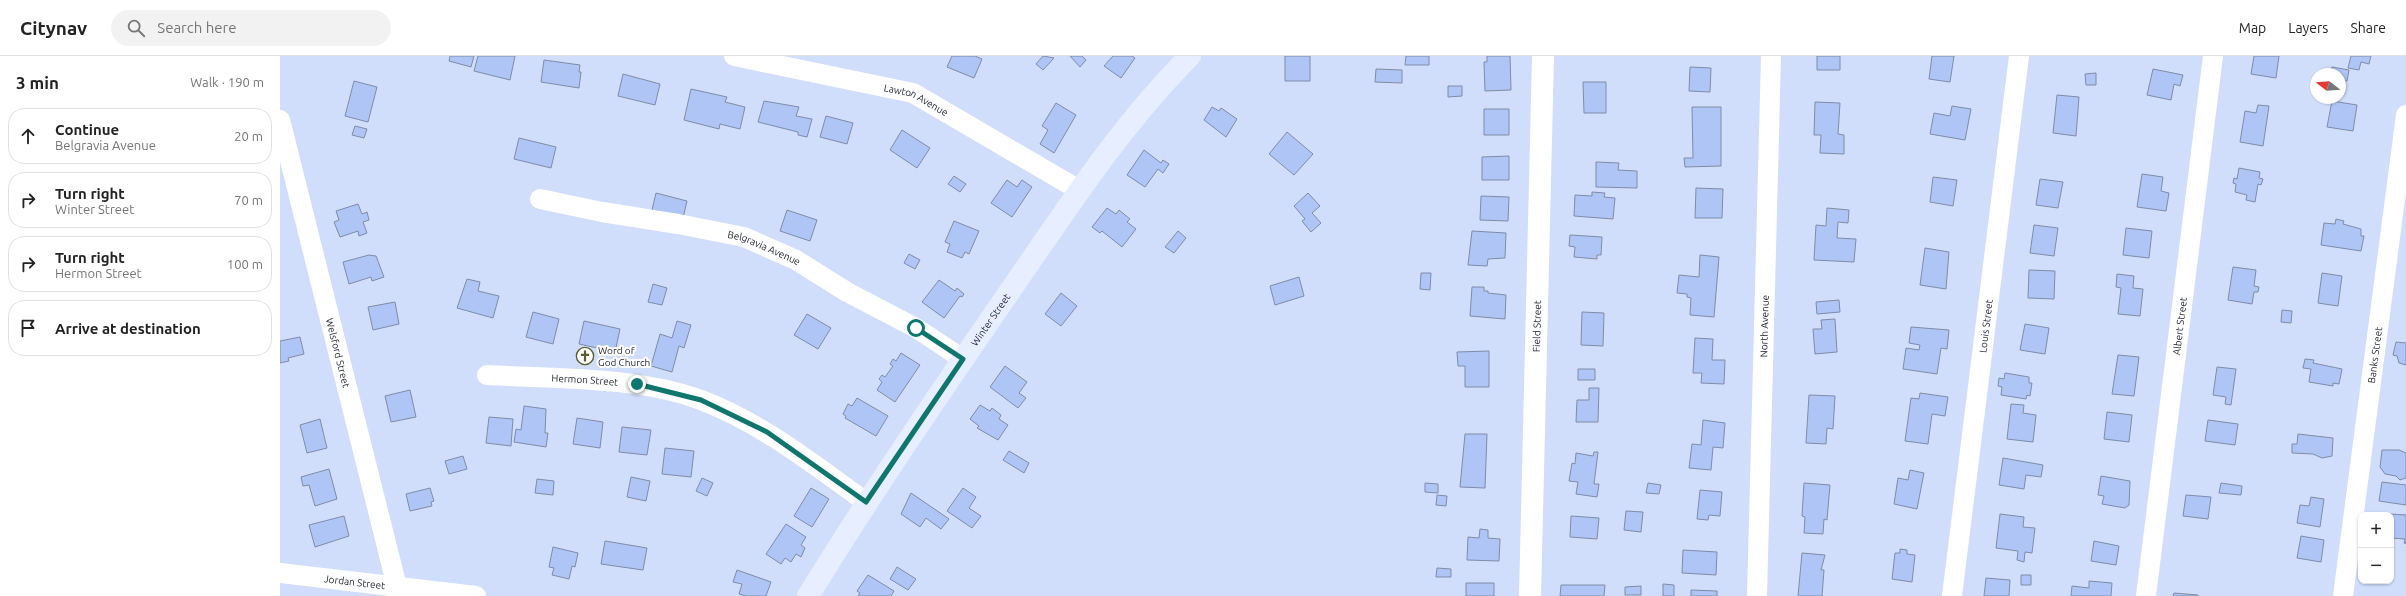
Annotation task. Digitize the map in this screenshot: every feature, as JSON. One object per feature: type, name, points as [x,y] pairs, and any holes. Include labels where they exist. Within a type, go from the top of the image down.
[{"type":"main road","name":"Winter Street","points":[[808,596],[866,502],[1079,190],[1154,92],[1190,56]]},
{"type":"street","name":"Lawton Avenue","points":[[734,56],[913,94],[1079,190]]},
{"type":"street","name":"Field Street","points":[[1530,596],[1543,56]]},
{"type":"street","name":"North Avenue","points":[[1757,596],[1771,56]]},
{"type":"street","name":"Louis Street","points":[[1952,596],[2019,56]]},
{"type":"street","name":"Albert Street","points":[[2146,596],[2213,56]]},
{"type":"street","name":"Banks Street","points":[[2344,596],[2406,115]]},
{"type":"street","name":"Welsford Street","points":[[280,120],[397,586]]},
{"type":"street","name":"Belgravia Avenue","points":[[540,199],[602,212],[678,224],[744,237],[796,260],[847,292],[916,328],[963,359]]},
{"type":"street","name":"Hermon Street","points":[[487,375],[637,384],[701,400],[767,432],[866,502]]},
{"type":"street","name":"Jordan Street","points":[[280,573],[476,596]]},
{"type":"building","points":[[450,56],[474,56],[471,67],[449,61]]},
{"type":"building","points":[[478,56],[515,56],[510,80],[474,71]]},
{"type":"building","points":[[952,56],[975,56],[982,59],[974,78],[947,67]]},
{"type":"building","points":[[1043,56],[1054,58],[1043,70],[1036,64]]},
{"type":"building","points":[[1070,56],[1082,56],[1086,60],[1080,67]]},
{"type":"building","points":[[1113,56],[1132,56],[1135,58],[1121,78],[1104,66]]},
{"type":"building","points":[[1285,56],[1310,56],[1310,81],[1285,81]]},
{"type":"building","points":[[1406,56],[1429,56],[1429,65],[1405,65]]},
{"type":"building","points":[[1487,56],[1510,56],[1511,90],[1485,91],[1484,62],[1487,62]]},
{"type":"building","points":[[1817,56],[1840,56],[1840,70],[1817,70]]},
{"type":"building","points":[[1932,56],[1954,56],[1950,82],[1929,79]]},
{"type":"building","points":[[2254,56],[2279,56],[2276,78],[2251,74]]},
{"type":"building","points":[[2351,56],[2371,56],[2369,64],[2361,62],[2359,70],[2348,68]]},
{"type":"building","points":[[544,60],[580,65],[579,72],[581,72],[579,88],[541,82]]},
{"type":"building","points":[[1690,67],[1711,68],[1710,92],[1689,91]]},
{"type":"building","points":[[1376,69],[1402,70],[1402,83],[1375,82]]},
{"type":"building","points":[[2153,69],[2183,75],[2180,86],[2174,84],[2171,100],[2147,95]]},
{"type":"building","points":[[2346,69],[2349,70],[2346,81]]},
{"type":"building","points":[[2096,73],[2096,85],[2086,85],[2085,74]]},
{"type":"building","points":[[623,74],[660,84],[655,105],[618,96]]},
{"type":"building","points":[[354,81],[377,87],[368,122],[345,116]]},
{"type":"building","points":[[1583,82],[1606,82],[1606,113],[1584,113]]},
{"type":"building","points":[[1448,86],[1462,86],[1462,96],[1448,97]]},
{"type":"building","points":[[691,89],[727,97],[725,102],[745,107],[740,129],[720,124],[719,129],[684,120]]},
{"type":"building","points":[[2057,95],[2079,97],[2076,136],[2053,133]]},
{"type":"building","points":[[764,101],[799,107],[796,116],[812,119],[807,137],[798,135],[798,132],[758,122]]},
{"type":"building","points":[[1815,102],[1840,103],[1838,134],[1844,135],[1844,154],[1820,153],[1821,135],[1814,135]]},
{"type":"building","points":[[1056,103],[1076,115],[1054,153],[1040,144],[1048,130],[1042,126]]},
{"type":"building","points":[[2346,103],[2357,105],[2353,131],[2327,127],[2331,104]]},
{"type":"building","points":[[2258,105],[2269,106],[2263,146],[2240,142],[2245,111],[2256,113]]},
{"type":"building","points":[[1952,106],[1971,109],[1965,140],[1930,134],[1934,113],[1950,116]]},
{"type":"building","points":[[1212,107],[1219,111],[1221,108],[1237,119],[1226,137],[1204,120]]},
{"type":"building","points":[[1692,107],[1721,107],[1721,166],[1685,167],[1684,158],[1693,158]]},
{"type":"building","points":[[1484,109],[1509,109],[1509,135],[1484,135]]},
{"type":"building","points":[[826,116],[853,123],[847,144],[820,137]]},
{"type":"building","points":[[355,126],[367,129],[364,138],[352,135]]},
{"type":"building","points":[[902,130],[930,148],[917,168],[890,150]]},
{"type":"building","points":[[1287,132],[1313,154],[1294,175],[1269,154]]},
{"type":"building","points":[[519,138],[556,147],[551,168],[514,159]]},
{"type":"building","points":[[1144,150],[1161,163],[1163,160],[1169,164],[1163,173],[1158,169],[1145,187],[1127,175]]},
{"type":"building","points":[[1509,156],[1509,180],[1482,180],[1482,157]]},
{"type":"building","points":[[1596,162],[1619,163],[1618,170],[1637,171],[1637,188],[1596,187]]},
{"type":"building","points":[[2239,168],[2260,172],[2259,178],[2263,179],[2261,185],[2258,184],[2255,202],[2246,200],[2247,195],[2235,192],[2236,184],[2233,183],[2234,178],[2237,179]]},
{"type":"building","points":[[2142,174],[2163,177],[2161,191],[2169,193],[2166,211],[2137,207]]},
{"type":"building","points":[[954,176],[966,184],[960,192],[948,184]]},
{"type":"building","points":[[1933,177],[1957,180],[1953,206],[1930,202]]},
{"type":"building","points":[[2040,179],[2063,182],[2058,208],[2036,205]]},
{"type":"building","points":[[1007,180],[1017,187],[1022,180],[1032,187],[1012,217],[991,203]]},
{"type":"building","points":[[1696,188],[1723,189],[1722,218],[1695,218]]},
{"type":"building","points":[[1592,192],[1605,193],[1604,197],[1615,198],[1613,219],[1574,216],[1575,195],[1592,196]]},
{"type":"building","points":[[656,193],[687,201],[683,218],[652,210]]},
{"type":"building","points":[[1308,193],[1320,206],[1312,213],[1321,223],[1311,232],[1302,221],[1305,219],[1294,206]]},
{"type":"building","points":[[1481,196],[1509,197],[1508,221],[1480,220]]},
{"type":"building","points":[[358,204],[362,214],[367,212],[369,220],[363,222],[367,233],[359,236],[358,231],[340,237],[334,222],[339,220],[336,211]]},
{"type":"building","points":[[1107,208],[1116,214],[1119,210],[1130,219],[1127,222],[1136,229],[1122,247],[1102,231],[1100,233],[1092,227]]},
{"type":"building","points":[[1827,208],[1849,210],[1848,223],[1838,222],[1837,238],[1856,239],[1854,262],[1814,260],[1816,225],[1826,226]]},
{"type":"building","points":[[787,210],[817,220],[810,241],[780,231]]},
{"type":"building","points":[[2336,219],[2344,221],[2343,224],[2361,229],[2361,236],[2364,236],[2361,251],[2321,245],[2324,223],[2335,224]]},
{"type":"building","points":[[954,221],[979,231],[969,254],[965,252],[962,258],[947,252],[950,244],[945,242]]},
{"type":"building","points":[[2034,225],[2058,228],[2054,256],[2030,253]]},
{"type":"building","points":[[2126,228],[2152,231],[2149,258],[2123,255]]},
{"type":"building","points":[[1178,231],[1186,238],[1174,253],[1165,247]]},
{"type":"building","points":[[1472,231],[1506,233],[1505,258],[1488,259],[1487,266],[1468,265]]},
{"type":"building","points":[[1570,235],[1602,237],[1601,255],[1597,255],[1597,259],[1574,257],[1575,247],[1569,246]]},
{"type":"building","points":[[1925,248],[1949,252],[1946,289],[1920,285]]},
{"type":"building","points":[[909,254],[920,260],[915,269],[904,263]]},
{"type":"building","points":[[369,255],[376,256],[384,277],[372,281],[371,277],[349,284],[343,262]]},
{"type":"building","points":[[1700,255],[1719,257],[1714,317],[1690,315],[1691,298],[1687,297],[1687,294],[1677,293],[1679,275],[1699,277]]},
{"type":"building","points":[[2233,267],[2256,270],[2254,286],[2259,287],[2258,292],[2254,292],[2252,304],[2228,300]]},
{"type":"building","points":[[2029,270],[2055,271],[2054,299],[2028,298]]},
{"type":"building","points":[[1421,273],[1431,273],[1430,290],[1420,289]]},
{"type":"building","points":[[2322,273],[2342,276],[2338,306],[2318,303]]},
{"type":"building","points":[[2117,274],[2134,276],[2133,288],[2143,289],[2140,316],[2118,314],[2121,288],[2116,287]]},
{"type":"building","points":[[1299,277],[1304,296],[1275,305],[1270,286]]},
{"type":"building","points":[[467,279],[480,282],[478,291],[499,296],[493,318],[457,308]]},
{"type":"building","points":[[939,280],[955,291],[957,288],[964,294],[962,297],[960,296],[944,318],[922,302]]},
{"type":"building","points":[[653,284],[667,288],[662,305],[648,302]]},
{"type":"building","points":[[1472,287],[1484,287],[1484,291],[1488,291],[1488,293],[1506,295],[1505,319],[1470,316]]},
{"type":"building","points":[[1061,293],[1077,306],[1061,326],[1045,314]]},
{"type":"building","points":[[1839,300],[1840,312],[1817,314],[1816,302]]},
{"type":"building","points":[[395,302],[399,324],[373,330],[368,307]]},
{"type":"building","points":[[2282,310],[2292,311],[2291,323],[2281,322]]},
{"type":"building","points":[[533,312],[559,319],[553,344],[526,337]]},
{"type":"building","points":[[1582,312],[1604,313],[1603,346],[1581,345]]},
{"type":"building","points":[[807,314],[831,328],[818,349],[794,335]]},
{"type":"building","points":[[1835,319],[1837,352],[1815,354],[1813,329],[1822,329],[1821,320]]},
{"type":"building","points":[[584,321],[620,329],[615,352],[579,344]]},
{"type":"building","points":[[677,321],[691,325],[684,348],[679,346],[672,372],[651,366],[660,334],[672,338]]},
{"type":"building","points":[[2025,324],[2049,328],[2045,354],[2020,350]]},
{"type":"building","points":[[1911,327],[1949,330],[1947,349],[1941,348],[1937,374],[1903,369],[1906,348],[1919,350],[1920,345],[1909,343]]},
{"type":"building","points":[[300,337],[304,354],[288,358],[289,361],[280,363],[280,341]]},
{"type":"building","points":[[1695,338],[1713,339],[1712,360],[1725,360],[1724,384],[1701,383],[1702,373],[1693,373]]},
{"type":"building","points":[[2396,342],[2406,343],[2406,365],[2399,363],[2397,356],[2393,355]]},
{"type":"building","points":[[1489,351],[1489,387],[1465,387],[1465,366],[1458,366],[1457,352]]},
{"type":"building","points":[[901,353],[920,365],[895,402],[877,390],[882,382],[879,379],[882,375],[885,377],[893,366],[890,364],[893,359],[896,361]]},
{"type":"building","points":[[2118,355],[2139,357],[2134,396],[2112,394]]},
{"type":"building","points":[[2305,359],[2314,360],[2313,363],[2342,369],[2339,384],[2333,383],[2333,386],[2309,382],[2311,369],[2303,368]]},
{"type":"building","points":[[1005,366],[1027,382],[1019,393],[1026,398],[1018,408],[990,387]]},
{"type":"building","points":[[2217,367],[2236,369],[2231,405],[2225,404],[2226,397],[2213,395]]},
{"type":"building","points":[[1578,369],[1595,369],[1595,380],[1578,380]]},
{"type":"building","points":[[2005,373],[2029,377],[2029,383],[2032,383],[2030,396],[2027,395],[2026,399],[2001,395],[2002,387],[1998,386],[1999,378],[2004,379]]},
{"type":"building","points":[[1589,388],[1599,388],[1598,422],[1576,422],[1577,400],[1589,400]]},
{"type":"building","points":[[410,390],[416,417],[391,422],[385,396]]},
{"type":"building","points":[[1920,393],[1948,397],[1945,416],[1932,414],[1928,444],[1905,441],[1911,398],[1919,399]]},
{"type":"building","points":[[1809,395],[1835,396],[1833,429],[1827,428],[1826,444],[1806,443]]},
{"type":"building","points":[[857,398],[888,416],[876,436],[845,418],[846,416],[843,414],[848,404],[852,406]]},
{"type":"building","points":[[2011,404],[2024,405],[2023,413],[2036,415],[2033,442],[2007,439]]},
{"type":"building","points":[[980,405],[990,411],[992,408],[1001,415],[999,419],[1008,425],[998,440],[977,428],[979,426],[970,419]]},
{"type":"building","points":[[524,406],[546,409],[545,433],[548,433],[546,447],[514,442],[516,429],[521,430]]},
{"type":"building","points":[[2107,412],[2132,415],[2129,442],[2104,439]]},
{"type":"building","points":[[489,417],[513,419],[511,446],[486,443]]},
{"type":"building","points":[[577,418],[603,422],[600,448],[573,444]]},
{"type":"building","points":[[320,419],[327,448],[307,453],[300,425]]},
{"type":"building","points":[[1703,420],[1725,423],[1723,448],[1713,447],[1711,470],[1689,468],[1692,444],[1701,445]]},
{"type":"building","points":[[2208,420],[2238,424],[2235,445],[2205,441]]},
{"type":"building","points":[[622,427],[651,430],[647,455],[619,452]]},
{"type":"building","points":[[1465,434],[1487,434],[1485,488],[1460,487]]},
{"type":"building","points":[[2298,434],[2333,438],[2332,456],[2322,458],[2313,454],[2292,453],[2292,444],[2297,444]]},
{"type":"building","points":[[665,448],[694,451],[691,477],[662,474]]},
{"type":"building","points":[[2382,450],[2399,450],[2406,453],[2406,478],[2400,480],[2396,476],[2385,474],[2380,467]]},
{"type":"building","points":[[1009,451],[1029,463],[1024,473],[1003,460]]},
{"type":"building","points":[[1594,452],[1598,452],[1594,484],[1599,484],[1597,497],[1576,494],[1578,482],[1569,481],[1572,463],[1575,464],[1576,453],[1593,456]]},
{"type":"building","points":[[463,456],[467,469],[449,474],[445,461]]},
{"type":"building","points":[[2003,458],[2043,465],[2041,477],[2026,475],[2024,489],[1999,485]]},
{"type":"building","points":[[329,469],[337,499],[315,506],[309,485],[303,486],[301,477]]},
{"type":"building","points":[[1910,470],[1924,473],[1917,509],[1894,504],[1898,478],[1908,480]]},
{"type":"building","points":[[2101,476],[2130,481],[2129,505],[2125,508],[2102,504],[2104,496],[2098,495]]},
{"type":"building","points":[[631,477],[650,481],[646,501],[627,497]]},
{"type":"building","points":[[702,478],[713,483],[707,496],[696,491]]},
{"type":"building","points":[[537,479],[554,481],[553,495],[535,493]]},
{"type":"building","points":[[2382,482],[2406,485],[2406,505],[2379,501]]},
{"type":"building","points":[[1425,483],[1438,484],[1438,493],[1425,492]]},
{"type":"building","points":[[1648,483],[1661,485],[1659,494],[1646,493]]},
{"type":"building","points":[[1804,483],[1830,485],[1827,520],[1824,519],[1823,534],[1804,533],[1805,517],[1802,516]]},
{"type":"building","points":[[2221,483],[2242,486],[2241,495],[2219,493]]},
{"type":"building","points":[[430,488],[434,501],[431,502],[432,506],[410,511],[406,494]]},
{"type":"building","points":[[811,488],[829,499],[812,527],[794,516]]},
{"type":"building","points":[[963,488],[976,497],[969,508],[981,516],[972,528],[947,511]]},
{"type":"building","points":[[1700,490],[1722,492],[1720,516],[1709,515],[1708,520],[1697,519]]},
{"type":"building","points":[[911,493],[949,519],[941,529],[926,518],[920,527],[901,514]]},
{"type":"building","points":[[1437,495],[1447,496],[1446,506],[1436,505]]},
{"type":"building","points":[[2186,495],[2211,497],[2208,519],[2183,516]]},
{"type":"building","points":[[2311,497],[2324,499],[2320,527],[2297,523],[2300,505],[2309,506]]},
{"type":"building","points":[[1626,511],[1643,512],[1641,532],[1624,530]]},
{"type":"building","points":[[2000,514],[2024,517],[2023,527],[2035,528],[2032,553],[2025,552],[2024,562],[2017,560],[2018,551],[1996,548]]},
{"type":"building","points":[[2394,514],[2406,515],[2406,544],[2404,543],[2405,539],[2394,538]]},
{"type":"building","points":[[344,516],[349,536],[315,547],[309,525]]},
{"type":"building","points":[[1571,516],[1599,518],[1597,539],[1570,537]]},
{"type":"building","points":[[786,524],[806,537],[801,545],[805,548],[801,557],[796,554],[791,562],[785,558],[781,564],[766,554]]},
{"type":"building","points":[[1480,529],[1488,530],[1488,538],[1500,539],[1499,561],[1467,560],[1468,537],[1479,538]]},
{"type":"building","points":[[2301,536],[2324,540],[2321,562],[2297,558]]},
{"type":"building","points":[[605,541],[647,548],[643,570],[601,564]]},
{"type":"building","points":[[2094,541],[2119,546],[2116,565],[2091,561]]},
{"type":"building","points":[[553,547],[578,553],[575,567],[572,566],[569,579],[552,575],[554,568],[549,567]]},
{"type":"building","points":[[1900,549],[1907,550],[1907,554],[1915,555],[1912,582],[1892,579],[1895,553],[1900,553]]},
{"type":"building","points":[[1683,550],[1717,552],[1716,575],[1682,573]]},
{"type":"building","points":[[1802,553],[1825,555],[1821,570],[1824,570],[1822,596],[1798,596]]},
{"type":"building","points":[[897,567],[916,579],[908,590],[890,579]]},
{"type":"building","points":[[1437,568],[1451,569],[1451,577],[1436,577]]},
{"type":"building","points":[[737,570],[771,582],[766,596],[746,596],[739,594],[742,584],[733,582]]},
{"type":"building","points":[[868,575],[894,591],[891,596],[858,596],[860,593],[857,591]]},
{"type":"building","points":[[2021,575],[2031,575],[2031,585],[2021,585]]},
{"type":"building","points":[[1986,578],[2010,580],[2009,596],[1984,596]]},
{"type":"building","points":[[2089,581],[2112,583],[2111,596],[2071,596],[2072,586],[2089,588]]},
{"type":"building","points":[[1466,583],[1494,583],[1494,596],[1466,596]]},
{"type":"building","points":[[1663,584],[1674,585],[1674,596],[1663,596]]},
{"type":"building","points":[[1561,585],[1605,585],[1604,596],[1560,596]]},
{"type":"building","points":[[1641,586],[1641,595],[1625,595],[1625,587]]},
{"type":"building","points":[[1691,590],[1717,591],[1717,596],[1691,596]]},
{"type":"building","points":[[2174,593],[2198,595],[2198,596],[2173,596]]},
{"type":"place","name":"Word of God Church","points":[[585,356]]},
{"type":"route","points":[[637,384],[701,400],[767,432],[866,502],[963,359],[916,328]]}]
